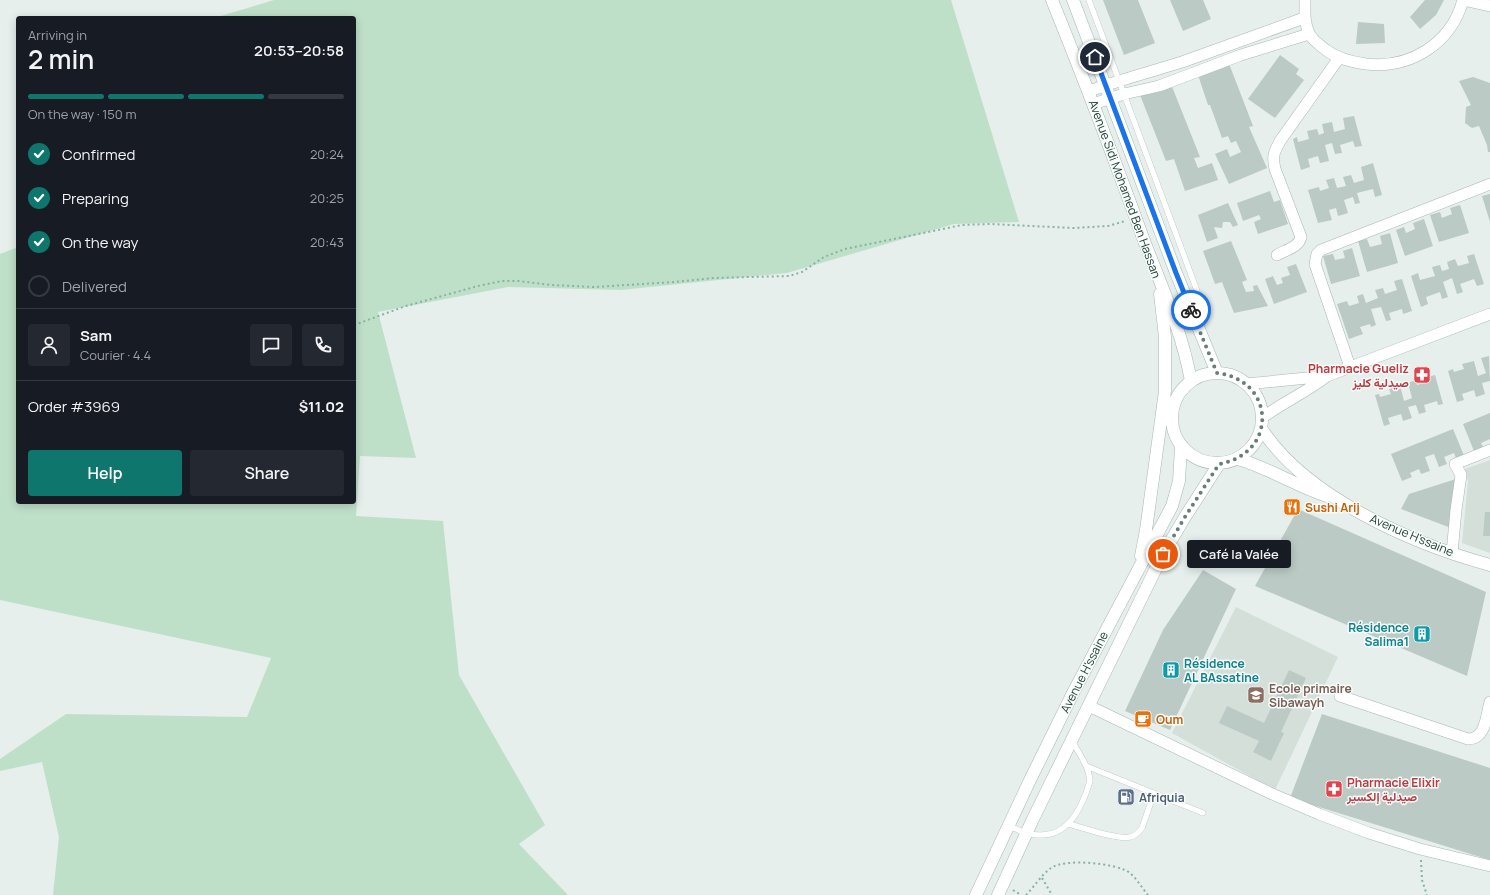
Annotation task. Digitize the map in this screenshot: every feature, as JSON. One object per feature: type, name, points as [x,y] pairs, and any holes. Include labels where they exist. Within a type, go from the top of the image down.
[{"type":"street","name":"Avenue Sidi Mohamed Ben Hassan","points":[[1052,0],[1089,92],[1179,333],[1191,381]]},
{"type":"street","name":"Avenue Sidi Mohamed Ben Hassan","points":[[1073,0],[1176,273],[1217,373]]},
{"type":"street","points":[[1306,0],[1304,18],[1309,34],[1318,44],[1339,58],[1356,63],[1377,65],[1393,64],[1414,58],[1435,45],[1449,31],[1460,13],[1463,0],[1490,6]]},
{"type":"street","points":[[1089,92],[1119,80],[1182,62],[1304,18]]},
{"type":"street","points":[[1093,104],[1124,94],[1159,86],[1241,55],[1309,34]]},
{"type":"street","points":[[1278,255],[1296,245],[1300,241],[1301,237],[1275,169],[1272,159],[1274,152],[1280,140],[1339,58]]},
{"type":"street","points":[[1350,367],[1315,264],[1317,254],[1321,250],[1490,184]]},
{"type":"street","points":[[1138,568],[1146,530],[1166,391],[1165,337],[1159,279]]},
{"type":"street","points":[[1262,423],[1285,402],[1308,390],[1327,376],[1490,314]]},
{"type":"street","points":[[1217,373],[1232,376],[1246,384],[1253,391],[1261,409],[1262,423],[1258,437],[1253,446],[1238,459],[1219,464],[1198,460],[1189,455],[1175,437],[1172,425],[1172,412],[1175,400],[1181,389],[1191,381],[1208,374],[1217,373]]},
{"type":"street","points":[[1246,384],[1327,376]]},
{"type":"street","name":"Avenue H'ssaine","points":[[1262,423],[1269,439],[1288,461],[1337,499],[1392,529],[1452,553],[1490,565]]},
{"type":"street","name":"Avenue H'ssaine","points":[[976,895],[1074,691],[1172,506],[1179,480],[1182,447]]},
{"type":"street","points":[[1452,553],[1461,475],[1455,464],[1490,450]]},
{"type":"street","name":"Avenue H'ssaine","points":[[1238,459],[1260,466],[1305,488],[1337,499]]},
{"type":"street","name":"Avenue H'ssaine","points":[[998,895],[1026,833],[1090,706],[1163,554],[1219,464]]},
{"type":"street","points":[[1340,696],[1468,739],[1474,739],[1479,736],[1482,731],[1490,702]]},
{"type":"street","points":[[1090,706],[1270,793],[1319,814],[1369,833],[1420,849],[1490,866]]},
{"type":"lane","points":[[1089,0],[1196,288],[1199,302],[1192,312]]},
{"type":"lane","points":[[1008,826],[1026,833],[1041,835],[1054,834],[1069,824],[1078,810],[1088,787],[1090,776],[1072,741]]},
{"type":"lane","points":[[1086,766],[1203,813]]},
{"type":"lane","points":[[1069,824],[1120,837],[1132,836],[1139,832],[1142,828],[1154,794]]},
{"type":"path","points":[[356,324],[406,306],[502,281],[594,287],[713,278],[789,276],[802,272],[824,257],[845,249],[962,225],[990,224],[1074,228],[1108,226],[1136,218]]},
{"type":"path","points":[[1420,849],[1422,880],[1427,895]]},
{"type":"path","points":[[1026,895],[1052,867],[1067,863],[1095,863],[1125,870],[1148,895]]},
{"type":"path","points":[[1042,878],[1052,895]]},
{"type":"shaded area","points":[[1490,460],[1490,553],[1462,543],[1468,481],[1465,469]]},
{"type":"shaded area","name":"Ecole primaire Sibawayh","points":[[1236,607],[1338,657],[1275,790],[1172,733]]},
{"type":"green space","points":[[274,0],[951,0],[1019,222],[954,224],[787,273],[621,290],[508,287],[378,312],[416,458],[360,456],[356,516],[443,521],[459,675],[545,825],[519,844],[568,895],[53,895],[59,837],[42,762],[0,771],[0,759],[66,714],[247,717],[271,658],[0,600],[0,254],[16,248],[16,504],[356,504],[356,16],[221,16]]},
{"type":"building","points":[[1103,0],[1138,0],[1155,43],[1124,55]]},
{"type":"building","points":[[1170,0],[1203,0],[1211,19],[1183,31]]},
{"type":"building","points":[[1425,0],[1444,0],[1436,15],[1420,29],[1410,17]]},
{"type":"building","points":[[1358,22],[1384,24],[1385,43],[1356,44]]},
{"type":"building","points":[[1280,55],[1299,69],[1296,74],[1304,80],[1275,118],[1248,99]]},
{"type":"building","points":[[1228,61],[1253,126],[1249,127],[1267,168],[1229,184],[1215,154],[1227,149],[1230,157],[1241,152],[1236,141],[1231,143],[1228,136],[1222,138],[1210,105],[1208,105],[1197,72]]},
{"type":"building","points":[[1473,77],[1490,83],[1490,152],[1488,152],[1487,145],[1479,126],[1472,128],[1465,123],[1466,107],[1471,105],[1459,81]]},
{"type":"building","points":[[1171,84],[1200,157],[1194,158],[1198,168],[1212,163],[1218,180],[1185,191],[1174,159],[1166,161],[1140,95]]},
{"type":"building","points":[[1354,116],[1362,146],[1355,147],[1353,141],[1340,145],[1342,153],[1335,154],[1332,143],[1325,145],[1329,161],[1320,163],[1318,156],[1308,159],[1310,167],[1301,170],[1293,139],[1297,137],[1298,142],[1309,139],[1307,131],[1317,129],[1319,135],[1324,133],[1322,124],[1332,122],[1334,132],[1345,129],[1343,118]]},
{"type":"building","points":[[1373,163],[1382,195],[1375,197],[1373,189],[1357,193],[1360,203],[1355,204],[1353,197],[1344,200],[1348,213],[1338,216],[1336,208],[1329,210],[1332,220],[1318,223],[1308,190],[1319,187],[1320,191],[1329,188],[1326,180],[1334,178],[1337,188],[1346,186],[1343,177],[1351,175],[1354,183],[1364,180],[1361,167]]},
{"type":"building","points":[[1270,191],[1274,202],[1280,200],[1288,224],[1258,234],[1254,222],[1261,219],[1259,215],[1243,221],[1237,203]]},
{"type":"building","points":[[1490,194],[1490,222],[1482,196]]},
{"type":"building","points":[[1228,203],[1238,225],[1233,227],[1230,222],[1223,222],[1222,228],[1214,227],[1218,238],[1207,242],[1198,215]]},
{"type":"building","points":[[1460,205],[1469,233],[1439,242],[1430,215],[1440,212],[1442,218],[1452,214],[1450,208]]},
{"type":"building","points":[[1424,219],[1433,246],[1405,256],[1396,230],[1404,227],[1406,233],[1415,229],[1413,223]]},
{"type":"building","points":[[1390,233],[1398,263],[1367,272],[1358,241],[1367,239],[1370,247],[1382,244],[1380,236]]},
{"type":"building","points":[[1231,241],[1247,280],[1242,282],[1246,292],[1254,291],[1253,286],[1257,285],[1268,306],[1234,313],[1222,282],[1215,284],[1203,251]]},
{"type":"building","points":[[1352,248],[1360,276],[1331,284],[1323,256],[1333,254],[1335,260],[1345,258],[1343,251]]},
{"type":"building","points":[[1474,254],[1484,284],[1477,286],[1474,279],[1460,284],[1463,292],[1457,294],[1452,278],[1443,282],[1448,297],[1442,299],[1440,292],[1426,297],[1428,304],[1421,307],[1411,276],[1418,273],[1420,280],[1435,276],[1432,267],[1440,265],[1442,271],[1449,269],[1447,262],[1455,259],[1458,266],[1469,263],[1467,256]]},
{"type":"building","points":[[1296,264],[1307,292],[1274,304],[1265,279],[1273,276],[1277,285],[1283,283],[1281,278],[1290,275],[1287,267]]},
{"type":"building","points":[[1402,279],[1412,311],[1403,314],[1402,309],[1389,313],[1391,320],[1386,321],[1381,307],[1371,309],[1376,325],[1371,327],[1370,324],[1360,327],[1363,334],[1349,339],[1337,304],[1347,301],[1349,306],[1359,303],[1357,296],[1363,294],[1366,303],[1378,298],[1375,290],[1383,288],[1385,294],[1397,290],[1394,281]]},
{"type":"building","points":[[1489,356],[1490,381],[1482,383],[1485,394],[1476,397],[1474,390],[1462,394],[1464,400],[1457,402],[1448,371],[1453,369],[1454,372],[1464,369],[1462,364],[1474,361],[1478,376],[1486,373],[1481,358]]},
{"type":"building","points":[[1435,375],[1443,404],[1438,405],[1437,401],[1424,405],[1426,412],[1419,414],[1416,405],[1408,407],[1412,418],[1403,421],[1401,414],[1388,418],[1390,424],[1384,426],[1375,395],[1379,394],[1380,397],[1391,394],[1389,389],[1400,385],[1404,401],[1412,398],[1408,383],[1416,380],[1417,385],[1429,381],[1428,377]]},
{"type":"building","points":[[1490,413],[1490,439],[1481,443],[1483,447],[1474,451],[1463,424]]},
{"type":"building","points":[[1453,429],[1465,458],[1457,461],[1454,453],[1444,457],[1447,464],[1439,467],[1434,454],[1425,457],[1430,471],[1421,474],[1419,469],[1410,473],[1412,477],[1402,481],[1391,454]]},
{"type":"building","points":[[1456,479],[1451,528],[1401,509],[1409,494]]},
{"type":"building","name":"Résidence Salima1","points":[[1298,509],[1486,592],[1467,676],[1255,586]]},
{"type":"building","points":[[1485,512],[1490,512],[1490,536],[1483,536]]},
{"type":"building","name":"Résidence AL BAssatine","points":[[1203,570],[1236,589],[1170,730],[1125,711],[1163,630]]},
{"type":"building","points":[[1289,670],[1306,678],[1281,732],[1284,733],[1271,761],[1253,752],[1259,741],[1219,723],[1227,706],[1264,723]]},
{"type":"building","points":[[1322,714],[1490,768],[1490,860],[1290,798]]},
{"type":"way so far","points":[[1163,554],[1219,464],[1238,459],[1246,453],[1253,446],[1261,428],[1261,409],[1253,391],[1238,378],[1228,374],[1217,373],[1191,310]]},
{"type":"place","name":"Pharmacie Gueliz صيدلية كليز","points":[[1422,375]]},
{"type":"place","name":"Sushi Arij","points":[[1292,507]]},
{"type":"place","name":"Café la Valée","points":[[1163,554]]},
{"type":"place","name":"Résidence Salima1","points":[[1422,634]]},
{"type":"place","name":"Résidence AL BAssatine","points":[[1171,670]]},
{"type":"place","name":"Ecole primaire Sibawayh","points":[[1256,695]]},
{"type":"place","name":"Oum","points":[[1143,719]]},
{"type":"place","name":"Pharmacie Elixir صيدلية إلكسير","points":[[1334,789]]},
{"type":"place","name":"Afriquia","points":[[1126,797]]},
{"type":"route","points":[[1095,57],[1191,310]]}]
